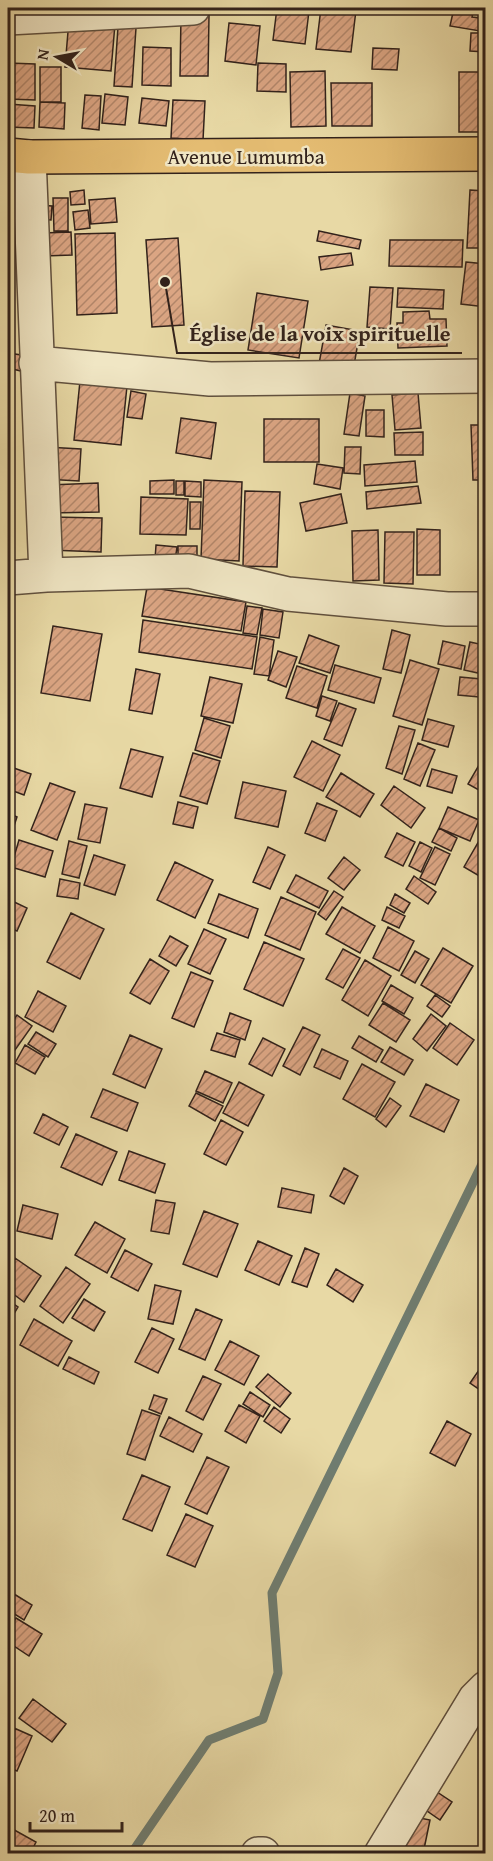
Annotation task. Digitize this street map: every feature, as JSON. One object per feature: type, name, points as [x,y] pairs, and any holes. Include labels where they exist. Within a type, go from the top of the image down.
[{"type":"main road","name":"Avenue Lumumba","points":[[18,156],[486,154]]},
{"type":"street","points":[[8,18],[194,8]]},
{"type":"street","points":[[18,156],[36,363],[46,575]]},
{"type":"street","points":[[36,363],[210,380],[486,376]]},
{"type":"street","points":[[8,578],[189,571],[288,594],[447,609],[486,609]]},
{"type":"street","points":[[381,1854],[475,1699],[486,1688]]},
{"type":"building","points":[[277,8],[309,11],[305,44],[273,40]]},
{"type":"building","points":[[321,8],[356,10],[351,52],[316,49]]},
{"type":"building","points":[[454,8],[474,8],[472,17],[481,18],[480,31],[450,26]]},
{"type":"building","points":[[181,16],[209,16],[208,76],[180,76]]},
{"type":"building","points":[[69,20],[115,24],[111,71],[65,67]]},
{"type":"building","points":[[484,21],[486,21],[486,52],[470,51],[471,33],[482,33]]},
{"type":"building","points":[[229,23],[260,26],[256,65],[225,61]]},
{"type":"building","points":[[118,27],[136,28],[132,87],[114,86]]},
{"type":"building","points":[[143,47],[171,48],[171,86],[142,85]]},
{"type":"building","points":[[373,48],[399,49],[397,70],[372,69]]},
{"type":"building","points":[[8,63],[35,64],[35,100],[8,99]]},
{"type":"building","points":[[258,63],[286,64],[286,92],[257,91]]},
{"type":"building","points":[[40,67],[61,67],[61,102],[40,102]]},
{"type":"building","points":[[325,71],[326,126],[291,127],[290,72]]},
{"type":"building","points":[[459,72],[486,72],[486,132],[459,132]]},
{"type":"building","points":[[331,83],[372,83],[372,126],[332,126]]},
{"type":"building","points":[[105,94],[128,97],[125,125],[102,123]]},
{"type":"building","points":[[85,95],[101,96],[99,130],[82,128]]},
{"type":"building","points":[[142,98],[169,101],[166,126],[139,123]]},
{"type":"building","points":[[173,100],[205,101],[203,140],[171,138]]},
{"type":"building","points":[[40,102],[65,103],[64,129],[39,127]]},
{"type":"building","points":[[8,104],[35,106],[34,128],[8,127]]},
{"type":"building","points":[[84,190],[85,204],[71,205],[70,192]]},
{"type":"building","points":[[470,190],[486,191],[486,248],[467,248]]},
{"type":"building","points":[[53,198],[68,198],[68,231],[54,231]]},
{"type":"building","points":[[115,198],[117,222],[91,224],[89,200]]},
{"type":"building","points":[[11,203],[27,203],[26,235],[10,235]]},
{"type":"building","points":[[37,205],[52,206],[51,220],[36,219]]},
{"type":"building","points":[[88,210],[90,228],[75,230],[73,212]]},
{"type":"building","points":[[319,231],[361,240],[359,249],[317,241]]},
{"type":"building","points":[[71,232],[72,255],[44,256],[43,233]]},
{"type":"building","points":[[115,233],[117,313],[77,315],[75,234]]},
{"type":"building","points":[[178,238],[184,325],[152,327],[146,240]]},
{"type":"building","points":[[390,240],[463,240],[462,267],[389,266]]},
{"type":"building","points":[[351,253],[353,265],[321,270],[319,257]]},
{"type":"building","points":[[466,262],[486,264],[486,307],[461,304]]},
{"type":"building","points":[[370,287],[393,288],[390,329],[367,327]]},
{"type":"building","points":[[398,288],[444,290],[443,309],[397,307]]},
{"type":"building","points":[[257,293],[308,301],[299,358],[248,350]]},
{"type":"building","points":[[429,311],[430,319],[446,319],[447,346],[398,348],[397,323],[403,323],[403,312]]},
{"type":"building","points":[[326,325],[360,331],[353,371],[319,364]]},
{"type":"building","points":[[8,353],[28,356],[25,372],[8,368]]},
{"type":"building","points":[[80,381],[127,386],[121,445],[74,440]]},
{"type":"building","points":[[131,391],[146,394],[142,419],[127,417]]},
{"type":"building","points":[[350,393],[365,396],[359,436],[344,434]]},
{"type":"building","points":[[418,393],[421,428],[395,430],[392,395]]},
{"type":"building","points":[[366,410],[384,410],[384,437],[366,436]]},
{"type":"building","points":[[181,418],[216,423],[211,459],[176,453]]},
{"type":"building","points":[[264,419],[319,419],[319,462],[264,462]]},
{"type":"building","points":[[471,425],[486,425],[486,480],[473,480]]},
{"type":"building","points":[[423,432],[423,455],[395,455],[394,433]]},
{"type":"building","points":[[46,447],[81,449],[79,481],[44,479]]},
{"type":"building","points":[[345,447],[361,447],[360,474],[344,473]]},
{"type":"building","points":[[415,461],[417,482],[365,486],[364,465]]},
{"type":"building","points":[[317,464],[343,468],[340,489],[314,484]]},
{"type":"building","points":[[174,480],[174,494],[150,494],[150,481]]},
{"type":"building","points":[[204,480],[242,482],[239,561],[201,559]]},
{"type":"building","points":[[176,481],[184,481],[184,495],[176,495]]},
{"type":"building","points":[[185,481],[201,482],[201,497],[185,496]]},
{"type":"building","points":[[98,483],[99,512],[50,513],[49,485]]},
{"type":"building","points":[[418,486],[421,503],[367,509],[366,492]]},
{"type":"building","points":[[245,491],[280,492],[277,567],[243,566]]},
{"type":"building","points":[[341,494],[347,523],[306,531],[300,503]]},
{"type":"building","points":[[141,497],[188,499],[186,535],[140,534]]},
{"type":"building","points":[[190,502],[201,502],[200,529],[190,529]]},
{"type":"building","points":[[8,507],[14,508],[9,535],[8,534]]},
{"type":"building","points":[[51,517],[102,518],[101,552],[50,550]]},
{"type":"building","points":[[417,529],[440,530],[440,575],[417,575]]},
{"type":"building","points":[[378,530],[379,580],[353,581],[352,531]]},
{"type":"building","points":[[385,532],[414,532],[413,584],[384,583]]},
{"type":"building","points":[[156,545],[177,547],[175,561],[155,560]]},
{"type":"building","points":[[178,546],[197,546],[197,562],[178,561]]},
{"type":"building","points":[[147,587],[246,602],[241,631],[142,616]]},
{"type":"building","points":[[247,606],[262,608],[257,635],[243,633]]},
{"type":"building","points":[[263,609],[283,612],[279,638],[260,635]]},
{"type":"building","points":[[143,620],[257,637],[252,669],[139,652]]},
{"type":"building","points":[[53,626],[102,634],[90,701],[41,693]]},
{"type":"building","points":[[392,630],[410,635],[401,673],[383,669]]},
{"type":"building","points":[[309,635],[339,646],[330,673],[299,663]]},
{"type":"building","points":[[260,637],[274,640],[269,676],[254,674]]},
{"type":"building","points":[[443,641],[465,646],[461,669],[438,664]]},
{"type":"building","points":[[470,642],[484,645],[478,673],[464,670]]},
{"type":"building","points":[[278,651],[297,657],[286,687],[268,680]]},
{"type":"building","points":[[410,660],[439,669],[422,725],[393,716]]},
{"type":"building","points":[[335,665],[381,678],[374,703],[328,690]]},
{"type":"building","points":[[297,666],[327,676],[317,708],[286,698]]},
{"type":"building","points":[[136,669],[160,674],[152,714],[129,710]]},
{"type":"building","points":[[210,677],[242,684],[233,723],[201,716]]},
{"type":"building","points":[[460,677],[481,679],[479,697],[458,695]]},
{"type":"building","points":[[322,696],[337,701],[330,721],[316,716]]},
{"type":"building","points":[[486,702],[486,725],[480,723]]},
{"type":"building","points":[[339,703],[356,709],[342,746],[324,739]]},
{"type":"building","points":[[204,718],[230,726],[221,758],[195,750]]},
{"type":"building","points":[[428,719],[454,726],[448,747],[422,740]]},
{"type":"building","points":[[399,726],[415,730],[402,774],[386,768]]},
{"type":"building","points":[[312,741],[340,755],[323,791],[294,777]]},
{"type":"building","points":[[418,743],[435,750],[420,786],[404,779]]},
{"type":"building","points":[[131,749],[163,757],[152,797],[120,788]]},
{"type":"building","points":[[193,753],[220,761],[207,804],[180,796]]},
{"type":"building","points":[[486,753],[486,794],[468,784]]},
{"type":"building","points":[[8,766],[31,774],[24,795],[8,789]]},
{"type":"building","points":[[432,769],[457,776],[452,793],[427,786]]},
{"type":"building","points":[[341,773],[374,794],[360,817],[326,797]]},
{"type":"building","points":[[243,782],[286,791],[278,827],[235,818]]},
{"type":"building","points":[[50,783],[75,792],[57,840],[31,830]]},
{"type":"building","points":[[394,786],[425,808],[411,828],[381,805]]},
{"type":"building","points":[[178,802],[198,807],[193,828],[173,824]]},
{"type":"building","points":[[317,803],[337,811],[325,841],[305,833]]},
{"type":"building","points":[[85,804],[107,808],[100,843],[78,839]]},
{"type":"building","points":[[448,807],[479,820],[470,841],[439,828]]},
{"type":"building","points":[[8,813],[17,817],[8,844]]},
{"type":"building","points":[[439,828],[457,838],[451,851],[432,842]]},
{"type":"building","points":[[397,833],[415,842],[403,866],[385,857]]},
{"type":"building","points":[[483,834],[486,835],[486,880],[464,867]]},
{"type":"building","points":[[19,840],[53,851],[45,877],[11,867]]},
{"type":"building","points":[[69,841],[87,846],[79,878],[62,874]]},
{"type":"building","points":[[420,842],[432,848],[421,872],[409,866]]},
{"type":"building","points":[[268,847],[285,855],[270,889],[253,882]]},
{"type":"building","points":[[435,847],[450,854],[435,885],[420,878]]},
{"type":"building","points":[[94,855],[125,865],[115,895],[84,885]]},
{"type":"building","points":[[344,857],[360,870],[344,890],[328,878]]},
{"type":"building","points":[[175,862],[213,880],[195,918],[157,900]]},
{"type":"building","points":[[296,875],[328,891],[319,908],[287,892]]},
{"type":"building","points":[[414,876],[436,892],[428,904],[406,889]]},
{"type":"building","points":[[60,879],[80,883],[78,899],[57,896]]},
{"type":"building","points":[[334,891],[343,897],[326,920],[318,914]]},
{"type":"building","points":[[219,894],[258,909],[248,938],[208,923]]},
{"type":"building","points":[[395,894],[410,903],[404,913],[390,905]]},
{"type":"building","points":[[281,897],[316,912],[300,950],[265,935]]},
{"type":"building","points":[[8,899],[27,908],[17,931],[8,927]]},
{"type":"building","points":[[342,907],[375,926],[360,953],[326,934]]},
{"type":"building","points":[[387,907],[405,916],[399,928],[382,920]]},
{"type":"building","points":[[71,913],[104,929],[80,979],[47,962]]},
{"type":"building","points":[[388,927],[414,941],[399,971],[373,958]]},
{"type":"building","points":[[204,929],[226,939],[210,974],[188,964]]},
{"type":"building","points":[[170,936],[188,946],[176,966],[159,956]]},
{"type":"building","points":[[264,942],[304,959],[283,1006],[244,989]]},
{"type":"building","points":[[443,948],[473,966],[451,1003],[421,985]]},
{"type":"building","points":[[343,949],[360,958],[343,988],[326,979]]},
{"type":"building","points":[[415,951],[429,959],[415,983],[401,975]]},
{"type":"building","points":[[150,959],[169,971],[150,1004],[130,993]]},
{"type":"building","points":[[365,960],[391,976],[368,1016],[342,1000]]},
{"type":"building","points":[[191,972],[213,981],[194,1027],[172,1018]]},
{"type":"building","points":[[391,985],[413,998],[404,1014],[382,1001]]},
{"type":"building","points":[[38,991],[66,1006],[53,1032],[25,1017]]},
{"type":"building","points":[[435,995],[450,1006],[442,1017],[427,1006]]},
{"type":"building","points":[[383,1003],[410,1020],[396,1042],[369,1025]]},
{"type":"building","points":[[230,1013],[251,1021],[245,1040],[224,1032]]},
{"type":"building","points":[[431,1014],[446,1026],[427,1051],[413,1039]]},
{"type":"building","points":[[17,1015],[32,1026],[15,1050],[8,1045],[8,1029]]},
{"type":"building","points":[[450,1023],[474,1040],[457,1065],[433,1048]]},
{"type":"building","points":[[303,1027],[320,1035],[300,1075],[283,1066]]},
{"type":"building","points":[[36,1032],[56,1044],[48,1057],[28,1044]]},
{"type":"building","points":[[217,1033],[240,1040],[235,1057],[211,1050]]},
{"type":"building","points":[[130,1035],[162,1049],[145,1088],[113,1074]]},
{"type":"building","points":[[359,1036],[383,1050],[376,1062],[352,1048]]},
{"type":"building","points":[[263,1038],[285,1049],[272,1076],[249,1064]]},
{"type":"building","points":[[25,1045],[45,1057],[35,1074],[15,1063]]},
{"type":"building","points":[[390,1047],[413,1060],[404,1075],[381,1062]]},
{"type":"building","points":[[322,1049],[348,1061],[340,1079],[314,1067]]},
{"type":"building","points":[[362,1064],[395,1082],[375,1117],[343,1099]]},
{"type":"building","points":[[205,1071],[232,1083],[223,1103],[196,1091]]},
{"type":"building","points":[[239,1082],[264,1095],[248,1126],[223,1113]]},
{"type":"building","points":[[426,1084],[459,1100],[444,1132],[410,1116]]},
{"type":"building","points":[[103,1089],[138,1103],[127,1131],[91,1117]]},
{"type":"building","points":[[196,1093],[223,1106],[215,1121],[189,1106]]},
{"type":"building","points":[[390,1098],[401,1106],[386,1127],[376,1119]]},
{"type":"building","points":[[43,1114],[68,1127],[59,1145],[34,1133]]},
{"type":"building","points":[[221,1120],[243,1132],[226,1165],[204,1154]]},
{"type":"building","points":[[76,1134],[117,1152],[102,1185],[61,1167]]},
{"type":"building","points":[[129,1151],[165,1164],[155,1193],[119,1180]]},
{"type":"building","points":[[344,1168],[358,1176],[344,1204],[330,1196]]},
{"type":"building","points":[[282,1188],[314,1195],[311,1213],[278,1207]]},
{"type":"building","points":[[156,1200],[175,1203],[169,1234],[151,1231]]},
{"type":"building","points":[[23,1205],[58,1214],[52,1239],[17,1231]]},
{"type":"building","points":[[204,1211],[238,1224],[217,1277],[183,1264]]},
{"type":"building","points":[[95,1222],[125,1239],[107,1273],[75,1255]]},
{"type":"building","points":[[258,1241],[292,1256],[279,1285],[245,1270]]},
{"type":"building","points":[[305,1248],[319,1254],[307,1287],[292,1282]]},
{"type":"building","points":[[125,1250],[152,1264],[138,1291],[111,1277]]},
{"type":"building","points":[[15,1258],[41,1276],[24,1302],[8,1290],[8,1270]]},
{"type":"building","points":[[66,1267],[90,1284],[63,1323],[40,1306]]},
{"type":"building","points":[[336,1269],[363,1285],[353,1302],[327,1285]]},
{"type":"building","points":[[155,1285],[181,1291],[173,1324],[148,1319]]},
{"type":"building","points":[[84,1299],[105,1312],[94,1331],[72,1318]]},
{"type":"building","points":[[8,1300],[18,1307],[8,1324]]},
{"type":"building","points":[[196,1309],[222,1320],[205,1360],[179,1349]]},
{"type":"building","points":[[34,1319],[72,1341],[58,1366],[20,1345]]},
{"type":"building","points":[[152,1328],[174,1339],[158,1373],[135,1362]]},
{"type":"building","points":[[230,1341],[259,1356],[244,1385],[215,1370]]},
{"type":"building","points":[[69,1357],[99,1372],[94,1384],[63,1369]]},
{"type":"building","points":[[486,1360],[486,1394],[470,1383]]},
{"type":"building","points":[[268,1374],[291,1393],[280,1407],[256,1387]]},
{"type":"building","points":[[203,1376],[221,1384],[203,1420],[186,1411]]},
{"type":"building","points":[[250,1392],[270,1405],[263,1417],[243,1404]]},
{"type":"building","points":[[154,1395],[167,1399],[161,1414],[149,1409]]},
{"type":"building","points":[[239,1405],[260,1416],[246,1443],[225,1431]]},
{"type":"building","points":[[274,1407],[290,1419],[281,1433],[264,1421]]},
{"type":"building","points":[[142,1410],[160,1416],[145,1460],[127,1454]]},
{"type":"building","points":[[169,1417],[202,1434],[193,1452],[160,1436]]},
{"type":"building","points":[[447,1421],[471,1434],[455,1466],[430,1453]]},
{"type":"building","points":[[207,1457],[229,1467],[207,1514],[185,1504]]},
{"type":"building","points":[[142,1475],[170,1487],[152,1531],[123,1519]]},
{"type":"building","points":[[186,1514],[213,1526],[195,1567],[167,1555]]},
{"type":"building","points":[[14,1594],[32,1605],[24,1620],[8,1610]]},
{"type":"building","points":[[16,1618],[42,1634],[29,1656],[8,1642],[8,1632]]},
{"type":"building","points":[[33,1699],[66,1724],[52,1742],[19,1718]]},
{"type":"building","points":[[14,1728],[32,1736],[17,1771],[8,1767],[8,1742]]},
{"type":"building","points":[[428,1786],[452,1802],[440,1820],[417,1804]]},
{"type":"building","points":[[405,1815],[430,1820],[423,1854],[399,1849]]},
{"type":"building","points":[[9,1827],[36,1842],[30,1854],[8,1854]]},
{"type":"waterway","points":[[131,1854],[209,1740],[263,1719],[278,1673],[272,1593],[486,1156]]},
{"type":"place","name":"Église de la voix spirituelle","points":[[165,282]]}]
